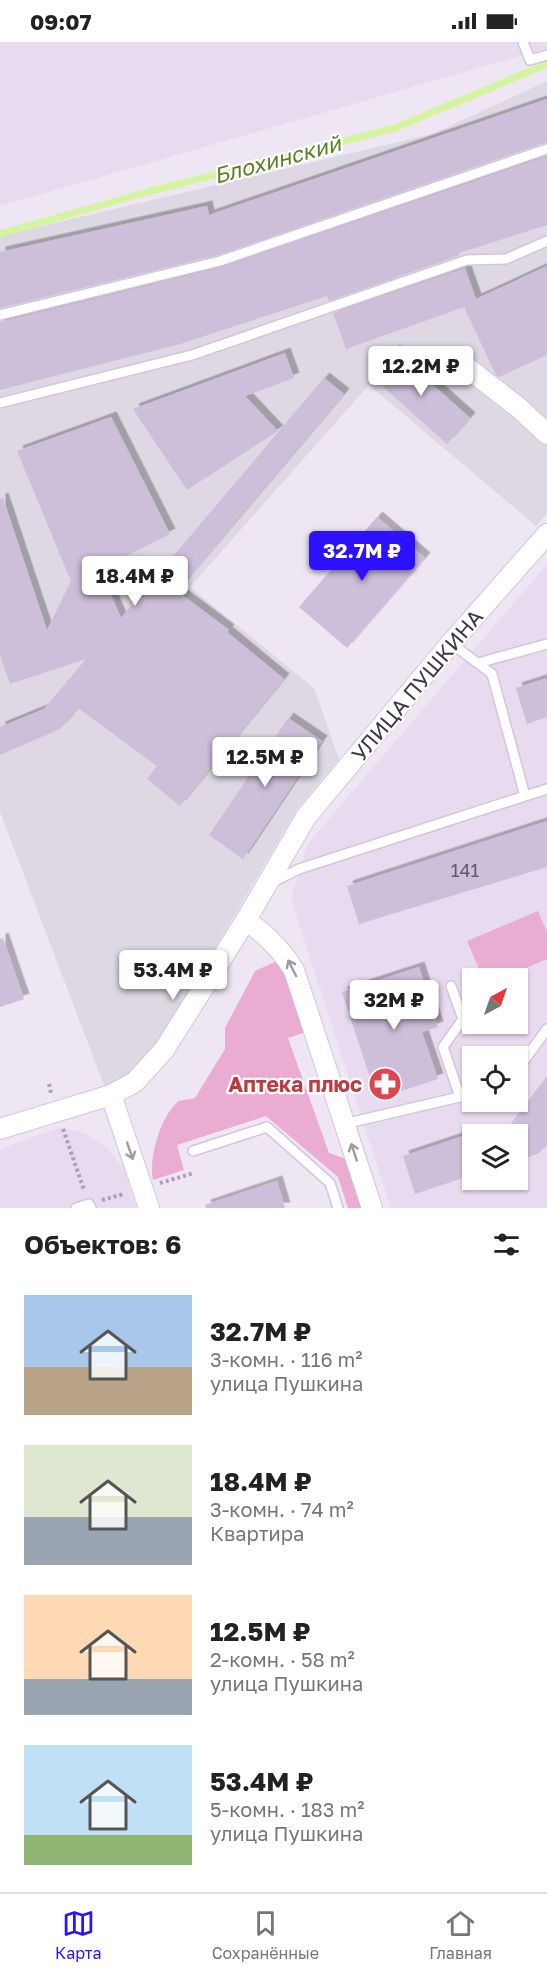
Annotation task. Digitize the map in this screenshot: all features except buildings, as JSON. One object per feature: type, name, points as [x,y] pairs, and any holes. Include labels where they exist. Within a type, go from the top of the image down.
[{"type":"street","points":[[456,359],[519,408],[547,434]]},
{"type":"street","name":"УЛИЦА ПУШКИНА","points":[[0,1129],[111,1095],[135,1083],[164,1050],[268,884],[306,817],[451,643],[547,534]]},
{"type":"street","points":[[246,920],[266,934],[282,951],[294,970],[372,1208]]},
{"type":"street","points":[[111,1095],[149,1208]]},
{"type":"lane","points":[[523,42],[530,60],[547,55]]},
{"type":"lane","points":[[0,315],[220,261],[547,149]]},
{"type":"lane","points":[[0,403],[192,355],[467,260],[506,259],[547,241]]},
{"type":"lane","points":[[451,643],[492,674],[525,796]]},
{"type":"lane","points":[[478,663],[547,644]]},
{"type":"lane","points":[[268,884],[299,869],[547,789]]},
{"type":"lane","points":[[344,1124],[460,1097],[443,1047],[463,1019],[451,986]]},
{"type":"lane","points":[[528,1055],[547,1029]]},
{"type":"lane","points":[[193,1151],[267,1128],[330,1183],[338,1208]]},
{"type":"lane","points":[[76,1208],[90,1206]]},
{"type":"path","points":[[49,1084],[90,1206]]},
{"type":"shaded area","points":[[0,42],[547,42],[547,48],[0,206]]},
{"type":"shaded area","points":[[547,81],[547,513],[536,526],[369,385],[190,587],[314,688],[339,759],[296,811],[142,1072],[105,1088],[0,812],[0,236],[432,134]]},
{"type":"shaded area","points":[[547,564],[547,1208],[391,1208],[291,899],[307,845]]},
{"type":"shaded area","points":[[538,911],[547,932],[547,959],[526,968],[479,968],[467,941]]},
{"type":"shaded area","points":[[275,962],[283,965],[306,1032],[288,1038],[329,1153],[346,1159],[364,1208],[348,1208],[338,1177],[266,1116],[177,1145],[184,1170],[153,1180],[152,1164],[155,1147],[167,1115],[178,1101],[195,1098],[225,1049],[225,1028],[255,971]]},
{"type":"shaded area","points":[[62,1127],[84,1133],[107,1148],[124,1169],[136,1208],[0,1208],[0,1149]]},
{"type":"waterway","name":"Блохинский","points":[[0,234],[151,191],[395,128],[547,64]]},
{"type":"place","name":"Аптека плюс","points":[[385,1084]]}]
